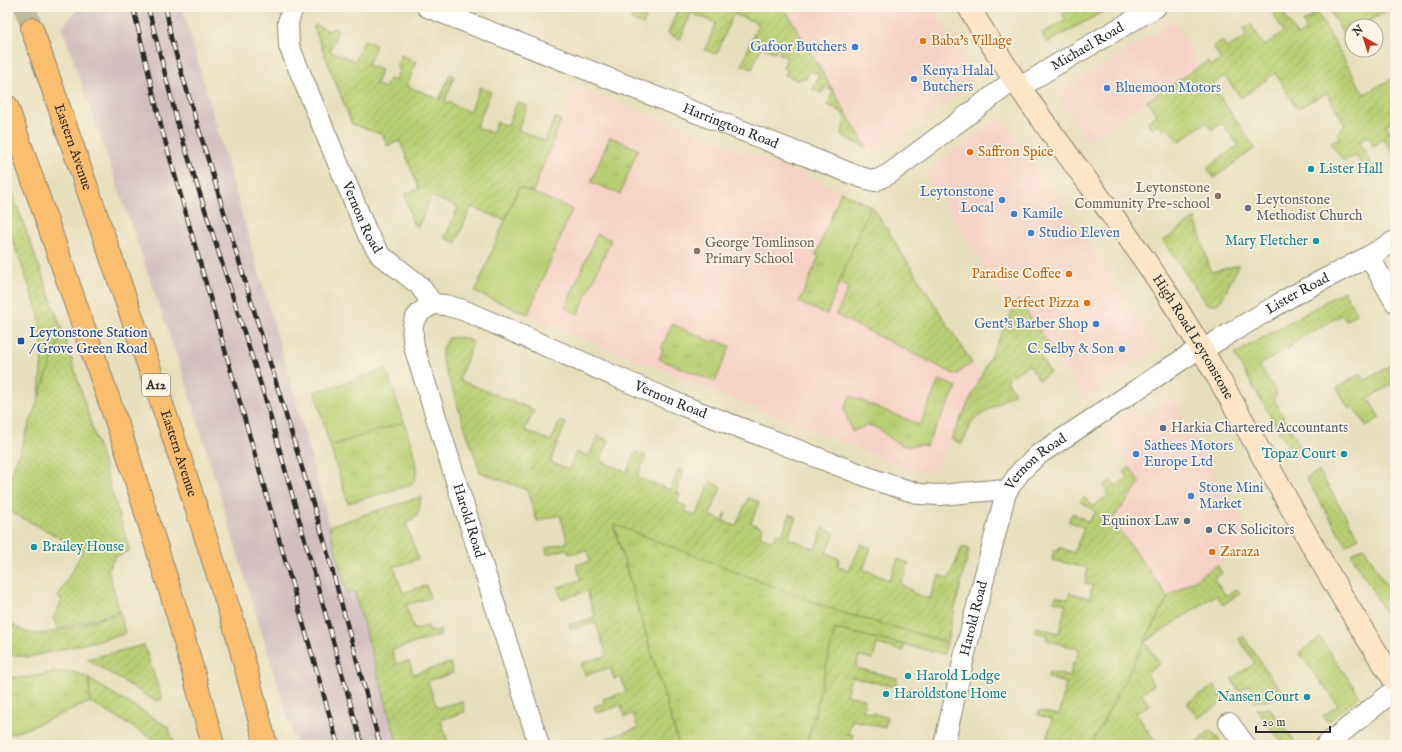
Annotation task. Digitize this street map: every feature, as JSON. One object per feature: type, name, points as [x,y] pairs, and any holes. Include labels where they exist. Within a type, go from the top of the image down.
[{"type":"highway","name":"Eastern Avenue","points":[[32,29],[173,436],[236,631],[266,745]]},
{"type":"highway","points":[[7,106],[127,452],[178,616],[213,745]]},
{"type":"street","name":"Vernon Road","points":[[293,7],[288,22],[289,46],[368,235],[381,256],[419,285],[433,304],[445,305],[463,310],[681,405],[881,482],[920,494],[940,495],[994,490],[1006,492],[1020,472],[1038,455],[1201,349]]},
{"type":"street","name":"Harrington Road","points":[[427,7],[860,177],[875,181],[889,174],[1017,84]]},
{"type":"street","name":"High Road Leytonstone","points":[[969,7],[1017,84],[1136,248],[1201,349],[1322,563],[1367,639],[1395,681]]},
{"type":"street","name":"Michael Road","points":[[1017,84],[1056,65],[1156,7]]},
{"type":"street","name":"Lister Road","points":[[1201,349],[1292,296],[1395,241]]},
{"type":"street","points":[[1369,256],[1395,302]]},
{"type":"street","name":"Harold Road","points":[[433,304],[422,310],[415,317],[412,330],[414,347],[540,745]]},
{"type":"street","name":"Harold Road","points":[[944,745],[965,653],[1006,492]]},
{"type":"street","points":[[1326,745],[1395,690]]},
{"type":"street","points":[[1229,723],[1245,745]]},
{"type":"shaded area","points":[[79,7],[182,7],[297,404],[347,593],[354,590],[398,745],[296,745],[184,377],[62,27]]},
{"type":"shaded area","points":[[784,7],[933,7],[975,80],[962,92],[872,155]]},
{"type":"shaded area","points":[[1174,22],[1199,65],[1088,141],[1057,93]]},
{"type":"shaded area","name":"George Tomlinson Primary School","points":[[575,87],[815,179],[873,207],[981,377],[935,472],[914,471],[576,335],[475,292],[519,187],[533,192]]},
{"type":"shaded area","points":[[1000,117],[1065,208],[1158,349],[1084,397],[1018,300],[1013,310],[925,174]]},
{"type":"shaded area","points":[[1173,398],[1253,540],[1168,597],[1112,519],[1140,483],[1103,429],[1134,408],[1141,418]]},
{"type":"green space","points":[[636,7],[650,7],[643,25],[631,20]]},
{"type":"green space","points":[[675,7],[784,7],[833,90],[825,87],[822,93],[813,90],[819,74],[810,71],[806,79],[801,78],[799,81],[785,75],[788,70],[783,68],[787,57],[779,54],[781,49],[777,48],[775,52],[761,47],[752,69],[742,65],[758,23],[733,14],[717,54],[705,50],[716,23],[691,13],[680,39],[668,34],[678,8]]},
{"type":"green space","points":[[1073,7],[1111,7],[1047,43],[1042,33],[1066,20],[1062,13]]},
{"type":"green space","points":[[1280,7],[1297,36],[1307,30],[1303,22],[1313,16],[1308,7],[1314,7],[1364,94],[1395,77],[1395,119],[1386,125],[1395,141],[1395,157],[1384,139],[1373,146],[1369,136],[1359,142],[1376,172],[1368,177],[1356,155],[1344,161],[1330,143],[1340,137],[1337,133],[1345,125],[1327,93],[1297,109],[1275,73],[1241,98],[1225,76],[1212,85],[1255,148],[1214,178],[1207,168],[1238,145],[1222,123],[1212,130],[1206,122],[1179,142],[1168,128],[1163,131],[1158,124],[1152,128],[1147,122],[1157,115],[1147,101],[1208,61],[1211,66],[1221,60],[1213,46],[1222,41],[1227,48],[1247,36],[1243,29],[1251,24],[1264,46],[1275,40],[1274,38],[1284,32],[1272,12]]},
{"type":"green space","points":[[1328,7],[1393,7],[1374,18],[1344,18],[1344,36]]},
{"type":"green space","points":[[315,25],[330,31],[332,28],[338,30],[330,51],[355,61],[364,40],[376,45],[368,65],[381,70],[376,84],[385,88],[389,79],[395,81],[400,68],[396,66],[401,55],[416,62],[407,86],[440,99],[450,74],[454,76],[445,101],[470,112],[480,87],[491,92],[476,127],[492,133],[497,122],[508,126],[517,102],[527,106],[518,130],[545,141],[555,118],[561,120],[533,192],[519,187],[505,220],[471,207],[456,243],[445,238],[458,207],[431,196],[419,226],[413,224],[405,194],[419,189],[400,141],[387,146],[383,135],[352,124],[314,28]]},
{"type":"green space","points":[[833,90],[867,148],[841,135],[845,119],[844,116],[839,110],[828,105]]},
{"type":"green space","points":[[610,137],[638,149],[620,194],[591,182]]},
{"type":"green space","points":[[7,178],[65,338],[58,343],[39,397],[42,355],[39,315],[7,223]]},
{"type":"green space","points":[[519,187],[572,209],[528,314],[475,292]]},
{"type":"green space","points":[[841,192],[870,206],[827,314],[799,303],[819,256],[816,255]]},
{"type":"green space","points":[[870,206],[873,207],[972,363],[956,375],[836,315],[849,287],[839,283]]},
{"type":"green space","points":[[1195,218],[1211,272],[1239,265],[1222,299],[1216,304],[1207,304],[1163,241]]},
{"type":"green space","points":[[597,234],[611,240],[578,314],[565,308]]},
{"type":"green space","points":[[1344,291],[1357,314],[1346,321],[1342,315],[1291,344],[1292,346],[1260,365],[1277,395],[1273,398],[1301,448],[1292,453],[1234,354]]},
{"type":"green space","points":[[1018,299],[1052,349],[1040,357],[1050,372],[1039,380],[1029,365],[1006,379],[1015,393],[973,420],[962,444],[951,439]]},
{"type":"green space","points":[[672,324],[713,342],[715,340],[730,346],[715,382],[659,359],[663,350],[661,349]]},
{"type":"green space","points":[[460,337],[472,341],[472,346],[459,380],[534,410],[525,430],[551,441],[560,421],[566,423],[550,462],[569,469],[576,452],[589,456],[598,436],[609,441],[600,461],[627,472],[636,452],[646,456],[637,477],[670,490],[679,469],[684,471],[676,492],[680,494],[677,502],[686,506],[684,511],[696,516],[710,482],[721,487],[710,515],[736,526],[748,498],[759,502],[751,523],[763,528],[760,536],[773,541],[776,534],[782,535],[790,514],[796,517],[788,538],[815,549],[823,528],[835,533],[826,553],[840,559],[837,566],[849,571],[861,544],[871,548],[863,569],[889,580],[898,559],[909,563],[900,584],[912,590],[912,592],[929,599],[939,575],[949,579],[962,547],[969,549],[947,642],[840,612],[613,524],[679,745],[643,745],[641,741],[628,745],[607,745],[604,739],[638,728],[633,714],[625,717],[621,705],[597,713],[594,706],[604,703],[603,699],[626,692],[621,677],[614,679],[610,668],[585,675],[581,663],[607,656],[595,622],[571,630],[569,625],[595,617],[587,591],[561,599],[558,587],[581,580],[576,565],[590,561],[587,550],[569,554],[567,549],[547,554],[546,548],[568,542],[560,515],[537,521],[528,493],[529,491],[480,472],[442,359],[443,348],[449,338]]},
{"type":"green space","points":[[65,338],[130,551],[115,557],[108,569],[120,612],[58,629],[53,618],[62,600],[58,597],[83,550],[7,510],[7,487],[58,343]]},
{"type":"green space","points":[[1393,364],[1395,367],[1395,383],[1368,398],[1380,418],[1366,426],[1354,407],[1349,409],[1337,388],[1360,374],[1364,381]]},
{"type":"green space","points":[[386,369],[404,422],[330,446],[315,392]]},
{"type":"green space","points":[[939,380],[957,387],[926,446],[902,445],[874,427],[868,426],[852,432],[844,409],[850,396],[920,425]]},
{"type":"green space","points":[[404,422],[415,459],[415,479],[410,485],[348,503],[330,446]]},
{"type":"green space","points":[[1130,467],[1140,483],[1112,520],[1168,597],[1091,745],[1048,745],[1050,738],[1047,738],[1052,719],[1038,715],[1039,711],[1059,715],[1066,683],[1048,678],[1049,672],[1070,677],[1073,662],[1076,663],[1079,649],[1046,640],[1047,635],[1034,632],[1035,627],[1059,633],[1066,604],[1054,601],[1056,596],[1068,599],[1070,593],[1090,598],[1092,585],[1085,583],[1088,568],[1052,560],[1054,550],[1058,551],[1059,547],[1074,553],[1084,528],[1068,521],[1073,513],[1088,522],[1096,512],[1080,501],[1084,497],[1093,506],[1109,495],[1103,486],[1111,480],[1116,486],[1128,477],[1124,472]]},
{"type":"green space","points":[[1319,471],[1359,538],[1346,545],[1306,478]]},
{"type":"green space","points":[[421,497],[419,511],[416,517],[406,523],[418,559],[394,567],[403,593],[426,585],[430,598],[406,605],[414,630],[428,626],[430,632],[440,630],[441,635],[392,650],[396,664],[409,661],[413,674],[450,663],[453,673],[428,681],[437,708],[462,701],[465,712],[441,720],[449,745],[398,745],[354,590],[347,593],[329,526]]},
{"type":"green space","points":[[613,523],[840,612],[947,642],[944,654],[836,629],[807,745],[679,745]]},
{"type":"green space","points":[[1364,547],[1395,599],[1395,612],[1388,617],[1351,554]]},
{"type":"green space","points":[[1217,565],[1222,573],[1214,579],[1226,596],[1237,589],[1240,593],[1223,605],[1216,595],[1145,642],[1160,664],[1146,673],[1154,685],[1141,693],[1149,705],[1136,713],[1156,744],[1091,745],[1168,597]]},
{"type":"green space","points":[[120,612],[125,634],[29,657],[13,655],[7,652],[7,622],[26,632],[46,633],[59,631]]},
{"type":"green space","points":[[835,629],[905,645],[903,651],[877,644],[873,659],[859,656],[856,668],[897,678],[895,687],[851,677],[846,695],[865,699],[863,711],[887,717],[885,728],[852,720],[848,734],[854,735],[852,745],[807,745]]},
{"type":"green space","points":[[1243,636],[1267,672],[1283,692],[1271,700],[1253,702],[1257,698],[1249,685],[1239,691],[1231,679],[1255,663],[1239,639]]},
{"type":"green space","points":[[1320,638],[1360,696],[1328,722],[1323,716],[1338,705],[1299,653]]},
{"type":"green space","points":[[144,645],[162,699],[155,701],[87,659]]},
{"type":"green space","points":[[56,672],[75,672],[89,679],[90,702],[26,729],[7,735],[7,677],[24,678]]},
{"type":"green space","points":[[89,679],[168,727],[175,745],[164,745],[90,702]]},
{"type":"green space","points":[[1214,686],[1224,701],[1198,718],[1187,703]]},
{"type":"green space","points":[[1256,708],[1269,708],[1298,745],[1288,745],[1284,740],[1281,742]]},
{"type":"green space","points":[[1211,730],[1223,745],[1209,745],[1205,739],[1197,745],[1192,745]]},
{"type":"tunnel","points":[[25,7],[32,29]]},
{"type":"railway","points":[[133,7],[162,130],[338,745]]},
{"type":"railway","points":[[148,7],[178,125],[266,401],[362,745]]},
{"type":"railway","points":[[166,7],[171,38],[324,540],[380,745]]},
{"type":"place","name":"Baba's Village","points":[[923,41]]},
{"type":"place","name":"Gafoor Butchers","points":[[855,47]]},
{"type":"place","name":"Kenya Halal Butchers","points":[[914,79]]},
{"type":"place","name":"Bluemoon Motors","points":[[1107,88]]},
{"type":"place","name":"Saffron Spice","points":[[970,152]]},
{"type":"place","name":"Lister Hall","points":[[1311,169]]},
{"type":"place","name":"Leytonstone Community Pre-school","points":[[1218,196]]},
{"type":"place","name":"Leytonstone Local","points":[[1002,200]]},
{"type":"place","name":"Leytonstone Methodist Church","points":[[1248,208]]},
{"type":"place","name":"Kamile","points":[[1014,214]]},
{"type":"place","name":"Studio Eleven","points":[[1031,233]]},
{"type":"place","name":"Mary Fletcher","points":[[1316,241]]},
{"type":"place","name":"George Tomlinson Primary School","points":[[697,251]]},
{"type":"place","name":"Paradise Coffee","points":[[1069,274]]},
{"type":"place","name":"Perfect Pizza","points":[[1087,303]]},
{"type":"place","name":"Gent's Barber Shop","points":[[1096,324]]},
{"type":"place","name":"Leytonstone Station / Grove Green Road","points":[[21,341]]},
{"type":"place","name":"C. Selby & Son","points":[[1122,349]]},
{"type":"place","name":"Harkia Chartered Accountants","points":[[1163,428]]},
{"type":"place","name":"Sathees Motors Europe Ltd","points":[[1136,454]]},
{"type":"place","name":"Topaz Court","points":[[1344,454]]},
{"type":"place","name":"Stone Mini Market","points":[[1191,496]]},
{"type":"place","name":"Equinox Law","points":[[1187,521]]},
{"type":"place","name":"CK Solicitors","points":[[1209,530]]},
{"type":"place","name":"Brailey House","points":[[34,547]]},
{"type":"place","name":"Zaraza","points":[[1212,552]]},
{"type":"place","name":"Harold Lodge","points":[[908,676]]},
{"type":"place","name":"Haroldstone Home","points":[[886,694]]},
{"type":"place","name":"Nansen Court","points":[[1307,697]]}]
